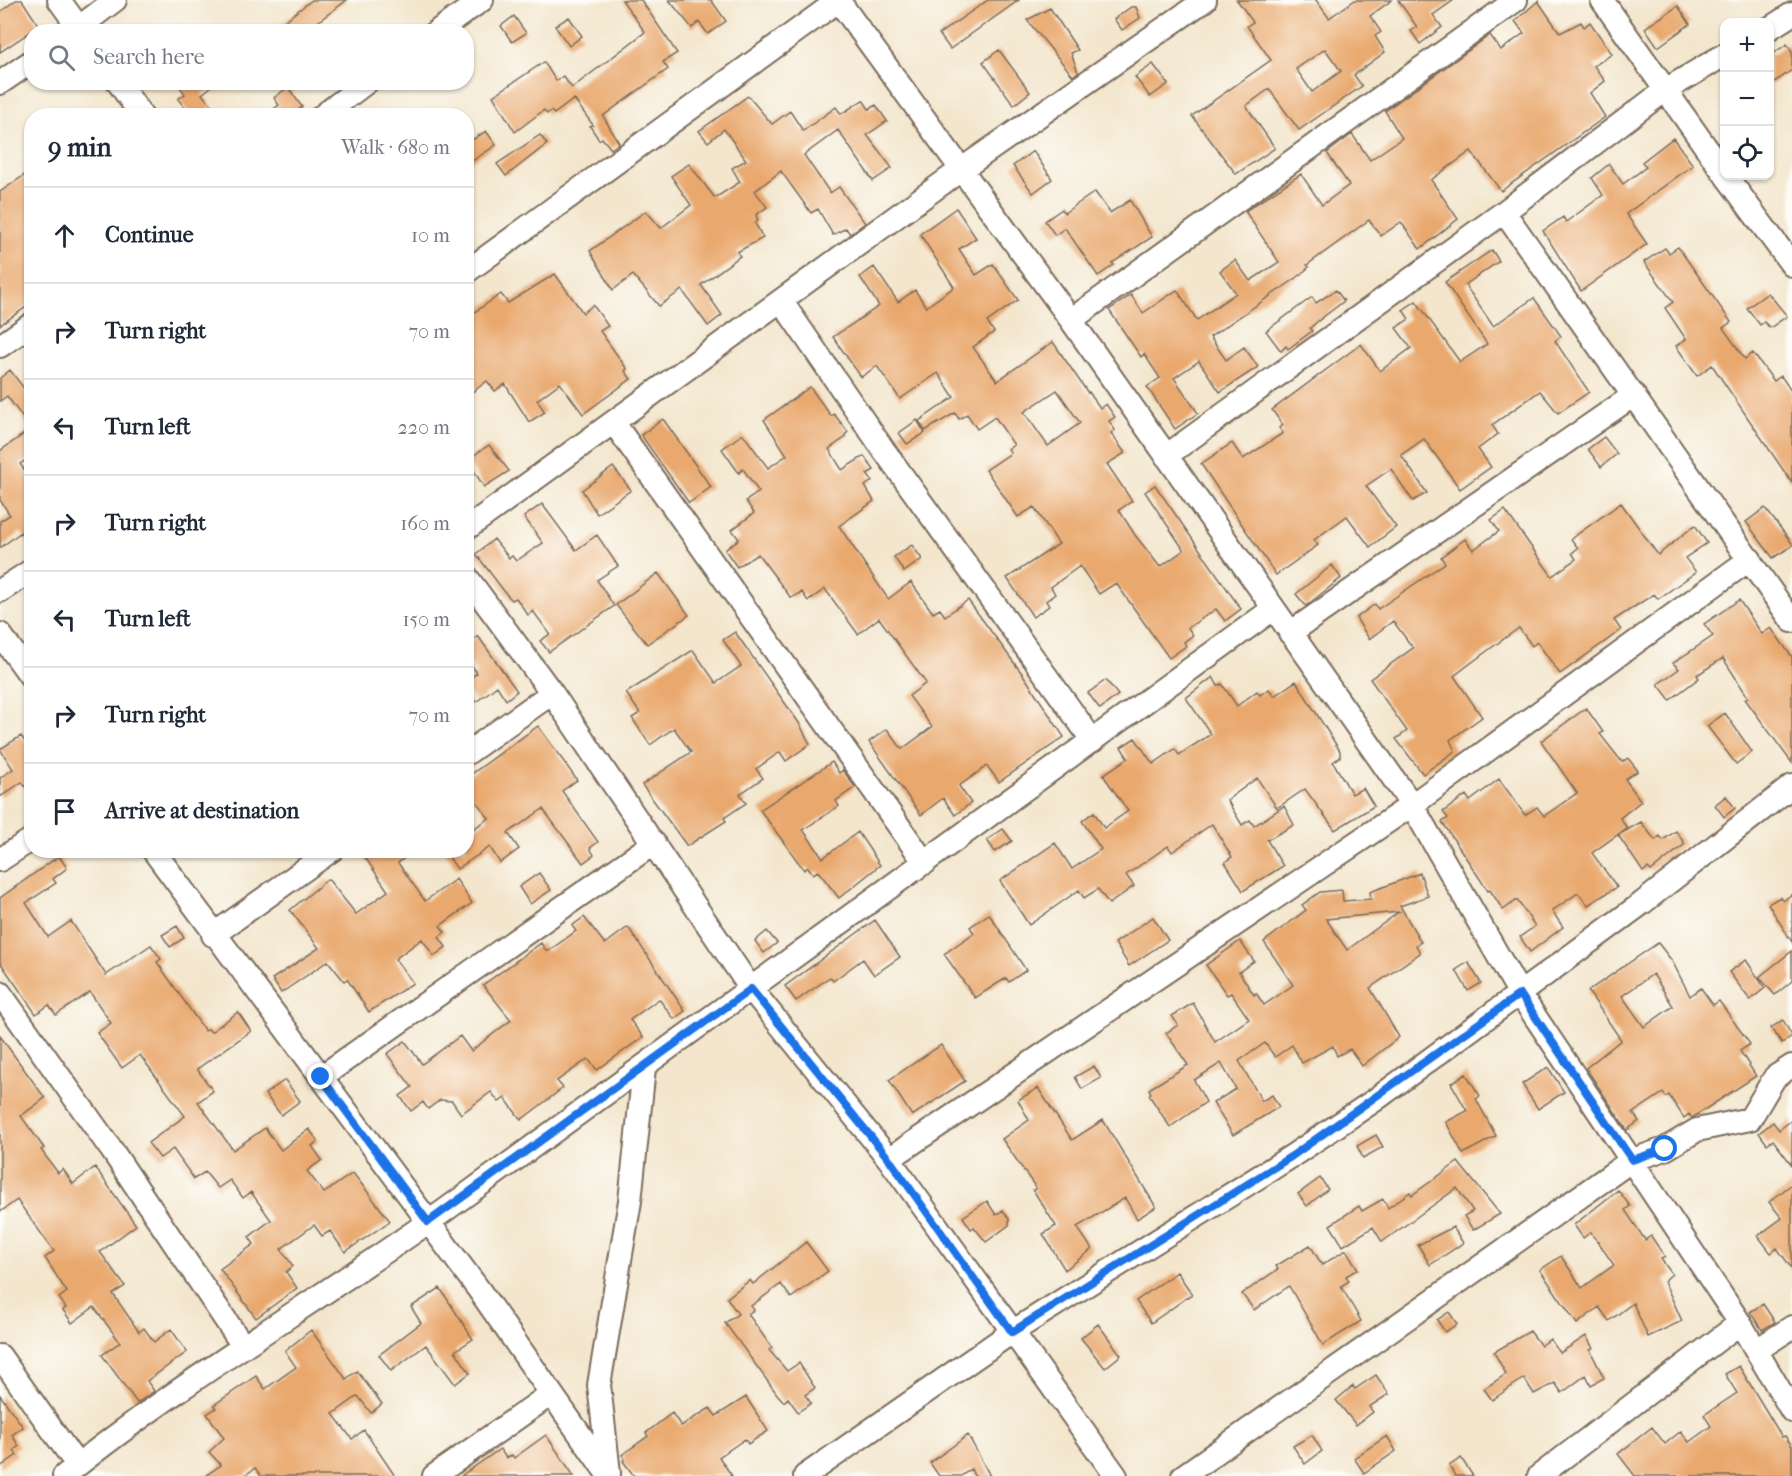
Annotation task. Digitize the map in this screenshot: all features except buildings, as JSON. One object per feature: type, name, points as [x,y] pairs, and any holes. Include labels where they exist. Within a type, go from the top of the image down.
[{"type":"street","points":[[59,0],[74,24]]},
{"type":"street","points":[[86,24],[116,0]]},
{"type":"street","points":[[448,24],[482,0]]},
{"type":"street","points":[[474,266],[838,0],[1071,320],[1412,805],[1520,994],[1740,1323],[1792,1411]]},
{"type":"street","points":[[474,523],[782,302],[962,169],[1205,0]]},
{"type":"street","points":[[1071,320],[1516,0]]},
{"type":"street","points":[[1602,0],[1664,91],[1720,167]]},
{"type":"street","points":[[1774,25],[1792,14]]},
{"type":"street","points":[[1166,456],[1504,212],[1664,91],[1720,58]]},
{"type":"street","points":[[0,83],[24,66]]},
{"type":"street","points":[[124,90],[136,108]]},
{"type":"street","points":[[333,108],[356,90]]},
{"type":"street","points":[[1729,180],[1792,265]]},
{"type":"street","points":[[1504,212],[1792,621]]},
{"type":"street","points":[[782,302],[883,449],[1093,741]]},
{"type":"street","points":[[0,346],[24,330]]},
{"type":"street","points":[[1290,633],[1634,395]]},
{"type":"street","points":[[614,423],[925,862]]},
{"type":"street","points":[[889,1159],[1412,805],[1749,559]]},
{"type":"street","points":[[0,591],[24,575]]},
{"type":"street","points":[[474,587],[552,693],[751,989],[889,1159],[1116,1476]]},
{"type":"street","points":[[0,1356],[70,1471],[243,1346],[428,1222],[644,1068],[1273,609]]},
{"type":"street","points":[[0,634],[24,667]]},
{"type":"street","points":[[474,748],[552,693]]},
{"type":"street","points":[[805,1476],[1012,1332],[1292,1156],[1520,994],[1792,786]]},
{"type":"street","points":[[321,1077],[654,843]]},
{"type":"street","points":[[0,860],[24,844]]},
{"type":"street","points":[[159,858],[213,935],[428,1222],[609,1476]]},
{"type":"street","points":[[213,935],[321,858]]},
{"type":"street","points":[[0,993],[111,1149],[243,1346]]},
{"type":"street","points":[[1183,1476],[1632,1160],[1665,1149],[1698,1130],[1750,1119],[1775,1077],[1792,1066]]},
{"type":"street","points":[[609,1476],[599,1385],[630,1201],[644,1068]]},
{"type":"street","points":[[1539,1476],[1740,1323]]},
{"type":"street","points":[[1757,1350],[1792,1327]]},
{"type":"street","points":[[434,1476],[551,1394]]},
{"type":"route","points":[[321,1077],[428,1222],[751,989],[889,1159],[1012,1332],[1292,1156],[1375,1100],[1520,994],[1632,1160],[1665,1149]]}]
